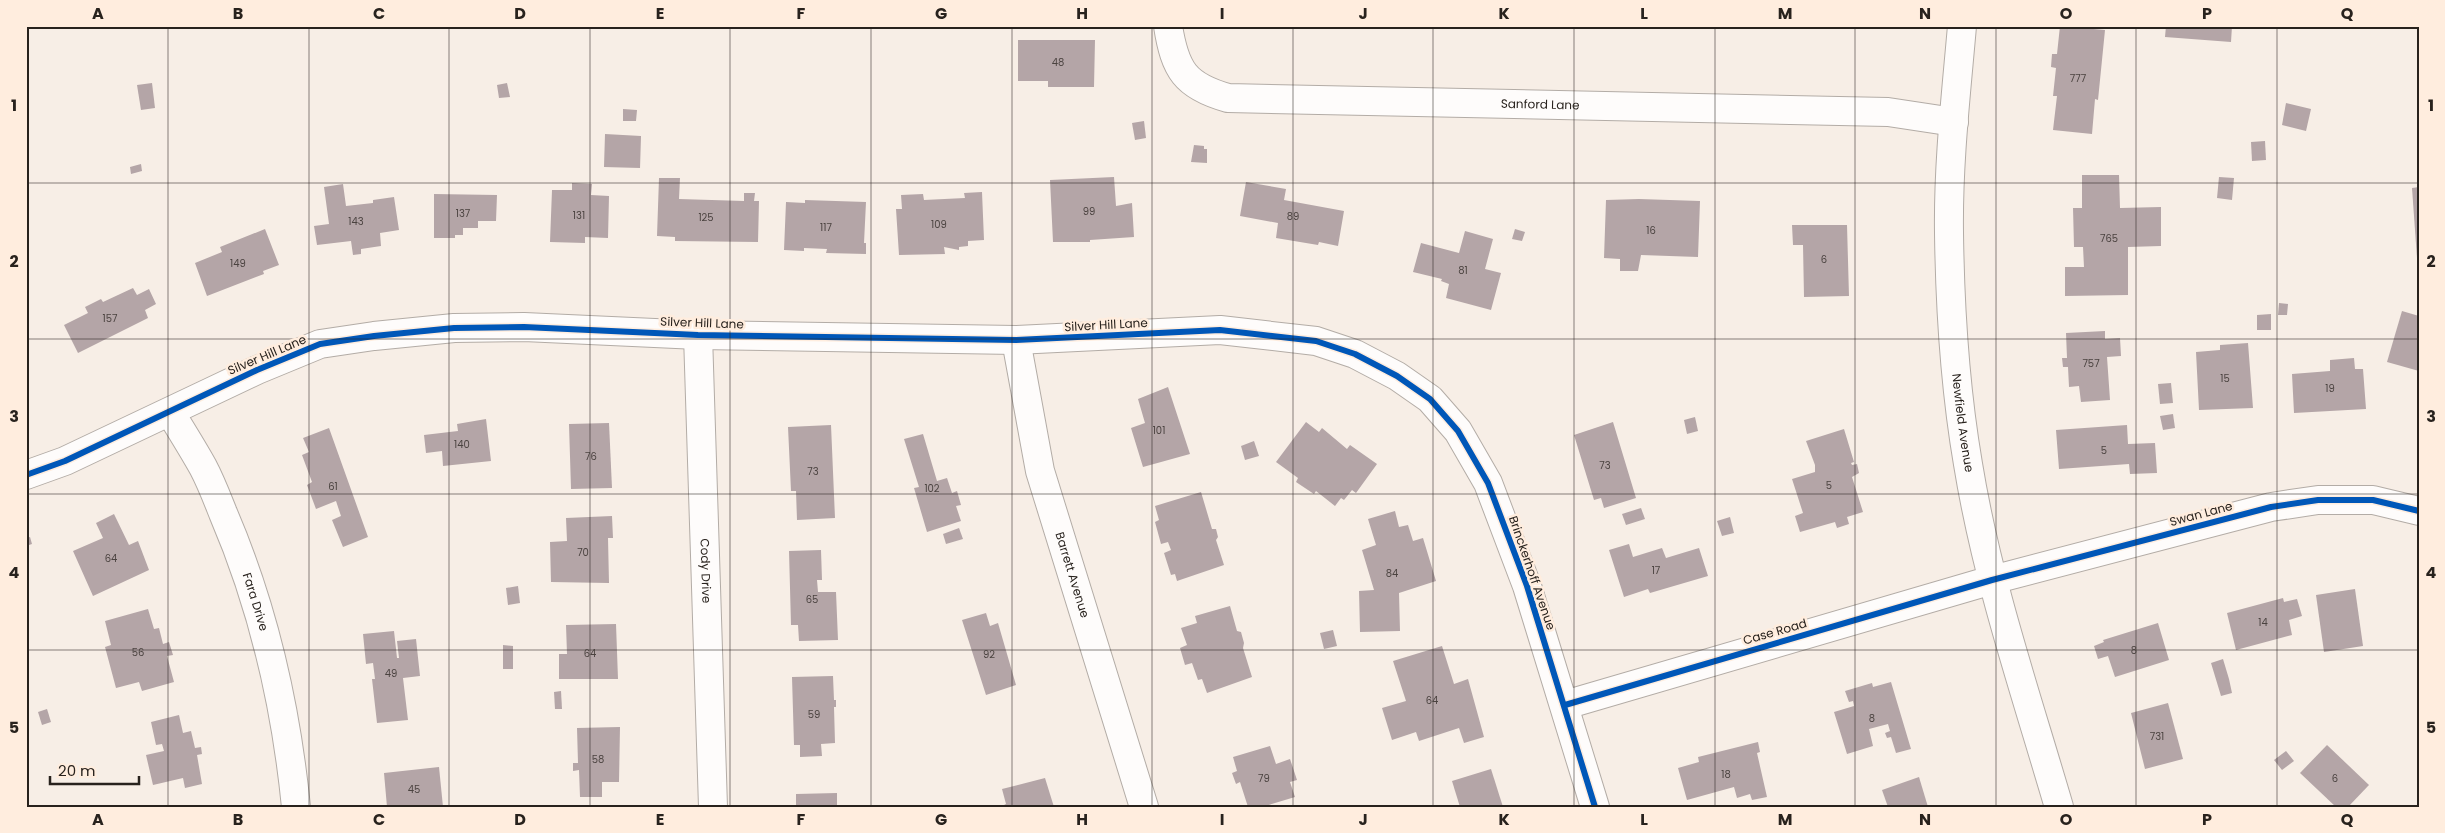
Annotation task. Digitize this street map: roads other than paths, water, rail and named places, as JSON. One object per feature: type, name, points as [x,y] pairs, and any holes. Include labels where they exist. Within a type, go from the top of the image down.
[{"type":"street","name":"Sanford Lane","points":[[1168,26],[1175,58],[1187,78],[1204,91],[1228,98],[1888,112],[1954,122]]},
{"type":"street","name":"Newfield Avenue","points":[[1962,26],[1954,122],[1949,232],[1953,341],[1968,464],[1992,580],[2059,807]]},
{"type":"street","name":"Silver Hill Lane","points":[[26,475],[65,462],[256,370],[320,344],[374,336],[454,328],[524,327],[698,335],[1016,340],[1220,330],[1264,334],[1324,344],[1355,354],[1397,376]]},
{"type":"street","name":"Cody Drive","points":[[698,335],[713,807]]},
{"type":"street","name":"Barrett Avenue","points":[[1016,340],[1040,471],[1144,807]]},
{"type":"street","name":"Brinckerhoff Avenue","points":[[1397,376],[1430,399],[1458,431],[1488,482],[1527,586],[1595,807]]},
{"type":"street","name":"Fara Drive","points":[[170,412],[204,468],[241,555],[260,610],[289,747],[296,807]]},
{"type":"street","name":"Swan Lane","points":[[1992,580],[2271,507],[2318,500],[2373,500],[2419,511]]},
{"type":"street","name":"Case Road","points":[[1565,705],[1992,580]]}]
